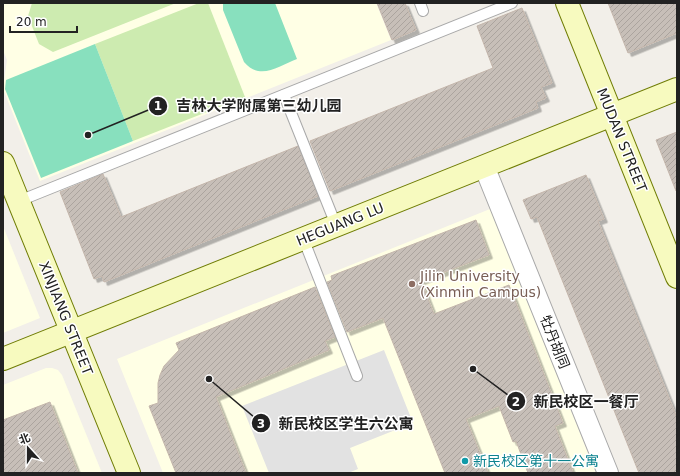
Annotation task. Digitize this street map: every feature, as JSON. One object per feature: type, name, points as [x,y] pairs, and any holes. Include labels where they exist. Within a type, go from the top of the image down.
[{"type":"street","name":"MUDAN STREET","points":[[567,3],[677,277]]},
{"type":"street","name":"HEGUANG LU","points":[[3,359],[677,89]]},
{"type":"street","name":"XINJIANG STREET","points":[[3,163],[128,473]]},
{"type":"street","name":"牡丹胡同","points":[[484,166],[608,473]]},
{"type":"lane","points":[[18,202],[512,3]]},
{"type":"lane","points":[[284,95],[336,225]]},
{"type":"lane","points":[[303,238],[357,376]]},
{"type":"shaded area","points":[[3,3],[376,3],[391,40],[40,181],[3,89],[7,60],[3,50]]},
{"type":"shaded area","name":"Jilin University (Xinmin Campus)","points":[[490,209],[596,473],[163,473],[117,359]]},
{"type":"shaded area","points":[[3,226],[40,318],[3,333]]},
{"type":"shaded area","points":[[384,350],[413,423],[350,448],[358,469],[348,473],[269,473],[242,406]]},
{"type":"shaded area","points":[[46,368],[58,370],[62,375],[102,473],[3,473],[3,385]]},
{"type":"green space","points":[[32,3],[176,3],[53,52],[39,44],[28,16]]},
{"type":"green space","points":[[199,3],[208,3],[245,97],[133,141],[95,44]]},
{"type":"green space","points":[[223,3],[275,3],[297,59],[270,70],[256,71],[250,68],[244,62],[223,10]]},
{"type":"green space","points":[[95,44],[133,141],[41,178],[5,89],[6,80]]},
{"type":"building","points":[[377,3],[405,3],[416,30],[392,40]]},
{"type":"building","points":[[608,3],[677,3],[677,33],[628,53]]},
{"type":"building","points":[[522,8],[552,83],[541,87],[546,98],[536,102],[538,108],[330,191],[310,141],[493,68],[477,26]]},
{"type":"building","points":[[677,132],[677,191],[676,191],[656,140]]},
{"type":"building","points":[[298,146],[318,196],[104,282],[102,276],[94,279],[60,192],[103,174],[121,217]]},
{"type":"building","points":[[586,175],[604,219],[598,221],[677,418],[677,473],[639,473],[537,217],[531,219],[523,200]]},
{"type":"building","points":[[476,220],[489,255],[421,281],[434,314],[509,285],[563,423],[555,426],[573,473],[528,473],[516,441],[513,442],[499,406],[466,419],[488,473],[445,473],[383,318],[347,332],[327,282],[332,280],[331,276]]},
{"type":"building","points":[[315,287],[335,337],[325,341],[329,350],[216,397],[246,473],[176,473],[149,406],[158,403],[158,383],[160,375],[164,366],[179,350],[176,343]]},
{"type":"building","points":[[50,402],[78,473],[3,473],[3,420]]},
{"type":"place","name":"吉林大学附属第三幼儿园","points":[[88,135]]},
{"type":"place","name":"Jilin University (Xinmin Campus)","points":[[412,284]]},
{"type":"place","name":"新民校区一餐厅","points":[[473,369]]},
{"type":"place","name":"新民校区学生六公寓","points":[[209,379]]},
{"type":"place","name":"新民校区第十一公寓","points":[[465,461]]}]
